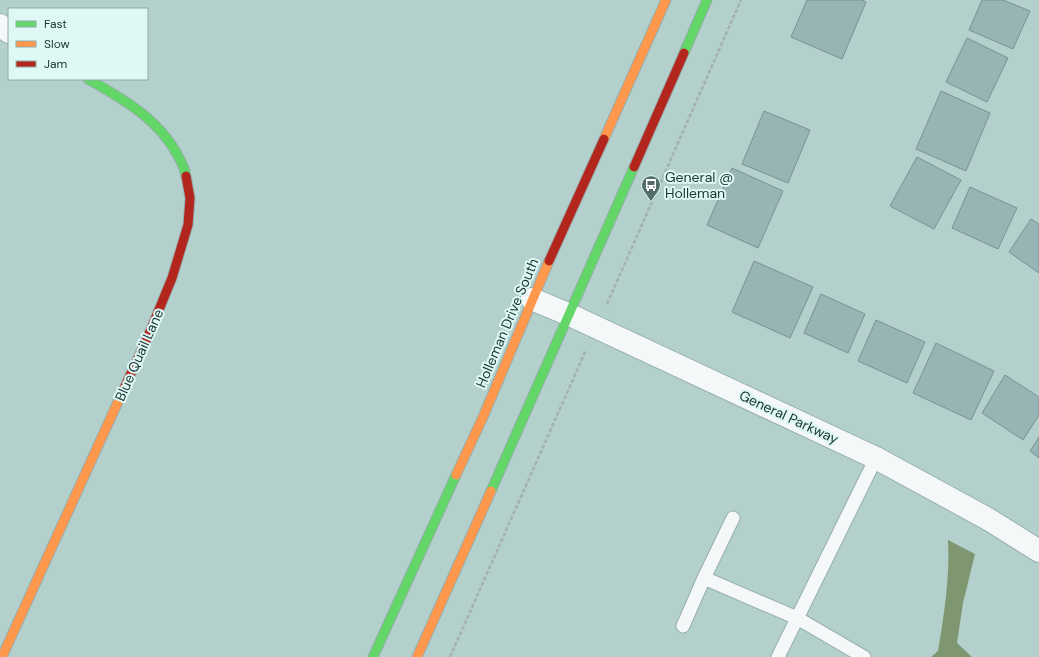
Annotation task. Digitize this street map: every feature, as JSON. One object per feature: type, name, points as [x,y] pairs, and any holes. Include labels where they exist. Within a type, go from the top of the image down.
[{"type":"street","name":"Holleman Drive South","points":[[373,657],[483,417],[532,299],[666,0]]},
{"type":"street","points":[[417,657],[570,315],[707,0]]},
{"type":"street","points":[[0,25],[8,31]]},
{"type":"street","name":"Blue Quail Lane","points":[[2,657],[149,334],[172,278],[188,225],[190,198],[185,170],[172,144],[152,121],[127,102],[90,80]]},
{"type":"street","name":"General Parkway","points":[[532,299],[570,315],[876,458],[988,519],[1039,551]]},
{"type":"lane","points":[[778,657],[876,458]]},
{"type":"lane","points":[[683,626],[733,518]]},
{"type":"lane","points":[[704,578],[797,618],[864,657]]},
{"type":"shaded area","points":[[948,540],[975,554],[963,603],[957,643],[972,657],[931,657],[938,651],[946,596]]},
{"type":"building","points":[[807,0],[862,0],[866,2],[842,59],[791,37]]},
{"type":"building","points":[[982,0],[1003,0],[1030,11],[1013,49],[969,30]]},
{"type":"building","points":[[967,38],[1008,58],[987,102],[946,82]]},
{"type":"building","points":[[941,91],[990,113],[966,171],[916,149]]},
{"type":"building","points":[[764,111],[810,130],[788,183],[742,164]]},
{"type":"building","points":[[917,157],[961,180],[934,229],[890,206]]},
{"type":"building","points":[[732,168],[783,191],[758,248],[707,225]]},
{"type":"building","points":[[970,187],[1017,208],[998,249],[952,228]]},
{"type":"building","points":[[1031,219],[1039,224],[1039,273],[1009,252]]},
{"type":"building","points":[[754,261],[813,287],[790,338],[732,312]]},
{"type":"building","points":[[821,294],[865,314],[848,353],[804,333]]},
{"type":"building","points":[[876,320],[925,342],[907,383],[858,361]]},
{"type":"building","points":[[936,343],[994,371],[971,420],[913,393]]},
{"type":"building","points":[[1005,375],[1039,397],[1039,415],[1023,440],[982,413]]},
{"type":"building","points":[[1039,437],[1039,458],[1030,451]]},
{"type":"traffic: fast","points":[[684,53],[707,0]]},
{"type":"traffic: fast","points":[[90,80],[127,102],[161,131],[182,164],[186,176]]},
{"type":"traffic: fast","points":[[491,491],[634,167]]},
{"type":"traffic: fast","points":[[373,657],[456,475]]},
{"type":"traffic: slow","points":[[604,139],[666,0]]},
{"type":"traffic: slow","points":[[456,475],[483,417],[549,261]]},
{"type":"traffic: slow","points":[[2,657],[122,393]]},
{"type":"traffic: slow","points":[[417,657],[491,491]]},
{"type":"traffic: jam","points":[[634,167],[684,53]]},
{"type":"traffic: jam","points":[[549,261],[604,139]]},
{"type":"traffic: jam","points":[[122,393],[149,334],[172,278],[188,225],[190,198],[186,176]]},
{"type":"place","name":"General @ Holleman","points":[[651,202]]}]
